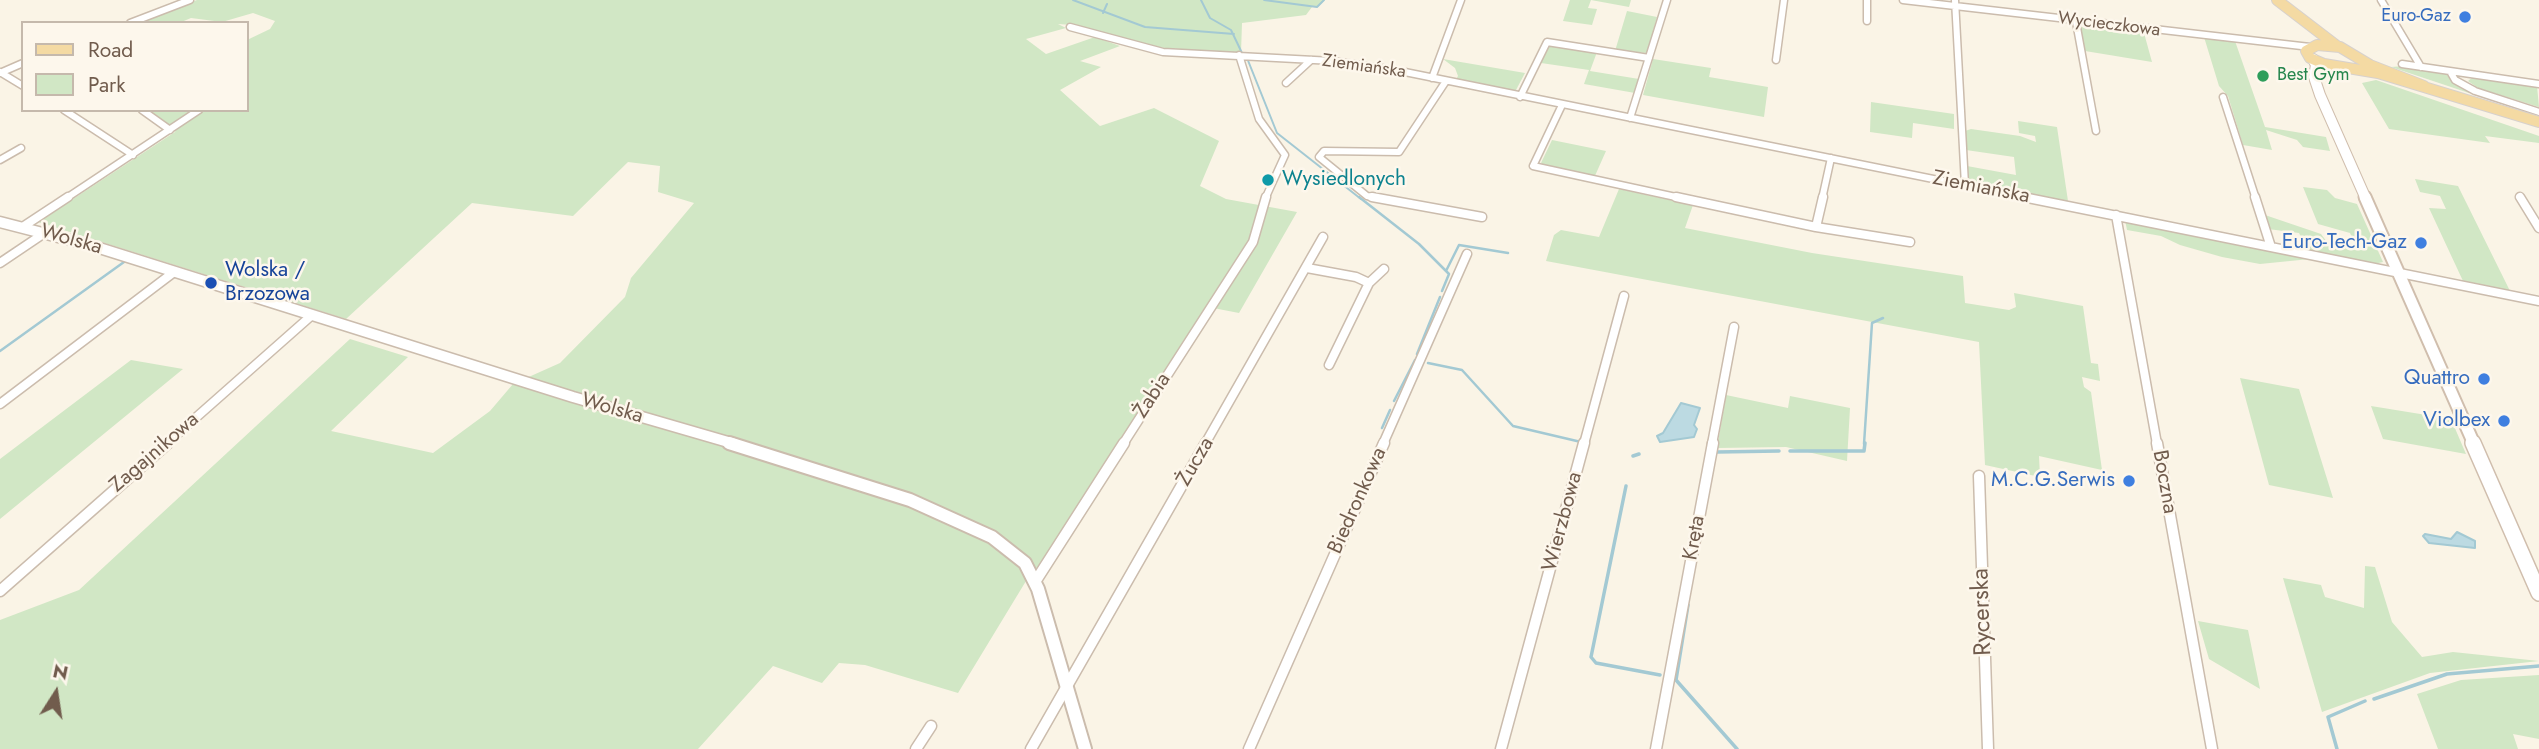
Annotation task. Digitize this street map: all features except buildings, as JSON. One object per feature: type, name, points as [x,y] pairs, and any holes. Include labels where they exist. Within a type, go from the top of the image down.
[{"type":"main road","points":[[2277,0],[2340,47],[2375,68],[2539,122]]},
{"type":"main road","points":[[2310,26],[2317,88],[2539,593]]},
{"type":"main road","points":[[2312,51],[2340,47]]},
{"type":"main road","points":[[2312,51],[2339,68]]},
{"type":"main road","points":[[2354,69],[2362,66],[2363,60]]},
{"type":"main road","points":[[2317,88],[2326,71],[2339,68],[2354,69],[2424,86]]},
{"type":"street","points":[[135,21],[190,0]]},
{"type":"street","points":[[1432,78],[1461,0]]},
{"type":"street","points":[[1630,118],[1667,0]]},
{"type":"street","points":[[1776,60],[1784,0]]},
{"type":"street","points":[[1867,0],[1867,21]]},
{"type":"street","name":"Wycieczkowa","points":[[1903,0],[1955,3],[2076,22],[2273,44],[2312,51]]},
{"type":"street","points":[[2381,0],[2421,67]]},
{"type":"street","points":[[1955,3],[1965,185]]},
{"type":"street","points":[[2076,22],[2096,131]]},
{"type":"street","name":"Ziemiańska","points":[[1070,27],[1163,52],[1367,65],[2539,301]]},
{"type":"street","points":[[1520,97],[1547,43],[1649,58]]},
{"type":"street","name":"Żabia","points":[[1035,582],[1254,242],[1262,206],[1284,155],[1283,149],[1259,119],[1239,55]]},
{"type":"street","points":[[1286,83],[1311,60]]},
{"type":"street","points":[[0,73],[21,64]]},
{"type":"street","points":[[2402,64],[2539,84]]},
{"type":"street","points":[[2451,72],[2455,80],[2474,91],[2539,112]]},
{"type":"street","points":[[0,73],[21,85]]},
{"type":"street","points":[[1446,81],[1399,152],[1325,151],[1319,158],[1367,196],[1482,217]]},
{"type":"street","points":[[2224,97],[2272,247]]},
{"type":"street","points":[[1562,105],[1533,166],[1816,228],[1910,242]]},
{"type":"street","points":[[67,112],[133,155]]},
{"type":"street","points":[[145,112],[170,130]]},
{"type":"street","points":[[23,226],[197,112]]},
{"type":"street","points":[[0,160],[21,148]]},
{"type":"street","points":[[1816,228],[1831,159]]},
{"type":"street","points":[[2520,197],[2539,228]]},
{"type":"street","name":"Boczna","points":[[2116,215],[2212,749]]},
{"type":"street","name":"Wolska","points":[[0,222],[46,232],[910,499],[992,537],[1025,562],[1035,582],[1085,749]]},
{"type":"street","points":[[0,263],[46,232]]},
{"type":"street","name":"Żucza","points":[[1031,749],[1324,237]]},
{"type":"street","name":"Biedronkowa","points":[[1249,749],[1467,254]]},
{"type":"street","points":[[1307,268],[1356,277],[1369,283]]},
{"type":"street","points":[[1329,365],[1369,283],[1384,269]]},
{"type":"street","points":[[0,404],[174,272]]},
{"type":"street","name":"Wierzbowa","points":[[1501,749],[1625,296]]},
{"type":"street","name":"Zagajnikowa","points":[[0,591],[312,316]]},
{"type":"street","name":"Kręta","points":[[1656,749],[1734,327]]},
{"type":"street","name":"Rycerska","points":[[1979,476],[1988,749]]},
{"type":"street","points":[[916,749],[931,726]]},
{"type":"green space","points":[[197,0],[1325,0],[1318,7],[1312,7],[1306,15],[1242,23],[1241,53],[1151,47],[1072,25],[1058,24],[1066,28],[1026,39],[1046,54],[1095,37],[1120,46],[1080,61],[1101,67],[1060,90],[1100,126],[1154,108],[1219,141],[1200,186],[1226,199],[1297,212],[1239,313],[1208,307],[1043,560],[1026,581],[958,693],[865,665],[839,663],[822,683],[773,666],[698,749],[0,749],[0,620],[79,590],[350,339],[408,357],[331,431],[433,453],[490,411],[513,384],[560,363],[625,297],[631,278],[694,203],[658,192],[660,166],[628,162],[573,216],[472,203],[346,319],[38,222],[175,132],[176,129],[149,112],[248,112],[248,40],[270,29],[275,21],[253,13],[225,21],[191,18],[184,21],[143,21]]},
{"type":"green space","points":[[1570,0],[1591,0],[1588,8],[1597,9],[1592,25],[1563,21]]},
{"type":"green space","points":[[1591,0],[1631,0],[1629,7]]},
{"type":"green space","points":[[1627,11],[1657,17],[1647,53],[1615,51]]},
{"type":"green space","points":[[2080,27],[2144,33],[2152,62],[2085,51]]},
{"type":"green space","points":[[2204,37],[2235,41],[2265,127],[2326,137],[2330,151],[2303,147],[2297,140],[2266,130],[2272,150],[2243,145],[2228,96],[2219,86]]},
{"type":"green space","points":[[1549,47],[1597,52],[1590,71],[1639,79],[1635,93],[1584,84],[1589,70],[1541,63]]},
{"type":"green space","points":[[1443,59],[1525,73],[1516,90],[1510,92],[1455,81],[1458,76],[1455,68]]},
{"type":"green space","points":[[1653,59],[1711,68],[1709,77],[1768,87],[1764,117],[1643,95]]},
{"type":"green space","points":[[2404,66],[2445,73],[2459,86],[2472,91],[2469,93],[2391,67]]},
{"type":"green space","points":[[2473,77],[2537,86],[2539,107],[2478,88],[2468,81]]},
{"type":"green space","points":[[2376,80],[2539,136],[2539,143],[2485,136],[2490,143],[2389,129],[2362,83]]},
{"type":"green space","points":[[1871,102],[1954,114],[1954,129],[1913,123],[1912,138],[1870,132]]},
{"type":"green space","points":[[2018,121],[2057,127],[2068,201],[1968,183],[1967,166],[2016,175],[2014,157],[1966,150],[1965,131],[1971,129],[2020,136],[2036,142],[2035,136],[2019,133]]},
{"type":"green space","points":[[1552,140],[1606,151],[1594,178],[1545,167],[1541,163]]},
{"type":"green space","points":[[2415,179],[2458,186],[2510,291],[2463,281],[2429,208],[2446,209],[2440,196],[2420,192]]},
{"type":"green space","points":[[2303,187],[2327,190],[2335,198],[2357,204],[2383,262],[2374,264],[2303,249],[2305,245],[2299,233],[2268,229],[2265,215],[2321,234],[2330,246],[2358,250],[2350,233],[2318,224]]},
{"type":"green space","points":[[1619,189],[1693,205],[1685,228],[1812,253],[1963,276],[1965,303],[2009,310],[2016,307],[2014,293],[2083,306],[2091,363],[2098,364],[2100,381],[2082,377],[2084,387],[2091,392],[2102,470],[2039,456],[2040,477],[1985,465],[1979,342],[1546,261],[1554,235],[1561,230],[1599,237]]},
{"type":"green space","points":[[2125,220],[2310,259],[2260,264],[2222,257],[2180,245],[2161,236],[2127,230]]},
{"type":"green space","points":[[131,360],[183,369],[0,519],[0,459]]},
{"type":"green space","points":[[2240,378],[2299,389],[2333,498],[2269,485]]},
{"type":"green space","points":[[1726,395],[1788,408],[1790,396],[1850,408],[1847,461],[1786,447],[1717,448]]},
{"type":"green space","points":[[2371,406],[2451,419],[2466,454],[2383,439]]},
{"type":"green space","points":[[2365,566],[2375,567],[2392,622],[2422,657],[2453,652],[2539,661],[2430,673],[2322,712],[2283,578],[2321,585],[2325,597],[2364,608]]},
{"type":"green space","points":[[2198,621],[2248,630],[2260,689],[2209,659]]},
{"type":"green space","points":[[2539,675],[2539,739],[2513,734],[2518,749],[2438,749],[2417,694],[2461,680]]},
{"type":"water","points":[[1681,403],[1700,408],[1694,425],[1697,429],[1694,437],[1660,442],[1657,436],[1663,433]]},
{"type":"water","points":[[2457,532],[2475,541],[2475,548],[2429,543],[2423,536],[2425,534],[2451,539]]},
{"type":"waterway","points":[[1073,0],[1104,12]]},
{"type":"waterway","points":[[1201,0],[1210,18],[1231,30],[1233,34]]},
{"type":"waterway","points":[[1264,0],[1317,7],[1324,0]]},
{"type":"waterway","points":[[1104,12],[1107,4]]},
{"type":"waterway","points":[[1104,12],[1145,27],[1233,34]]},
{"type":"waterway","points":[[1233,34],[1242,53]]},
{"type":"waterway","points":[[1247,58],[1277,133],[1361,199]]},
{"type":"waterway","points":[[1359,197],[1419,244],[1446,271]]},
{"type":"waterway","points":[[1446,271],[1459,245],[1508,253]]},
{"type":"waterway","points":[[0,351],[124,262]]},
{"type":"waterway","points":[[1442,291],[1449,274],[1446,271]]},
{"type":"waterway","points":[[1417,354],[1440,297]]},
{"type":"waterway","points":[[1864,444],[1872,323],[1883,318]]},
{"type":"waterway","points":[[1394,401],[1415,360]]},
{"type":"waterway","points":[[1428,363],[1462,370],[1513,426],[1581,442]]},
{"type":"waterway","points":[[1382,428],[1390,410]]},
{"type":"waterway","points":[[1790,451],[1864,451],[1865,443]]},
{"type":"waterway","points":[[1717,452],[1779,451]]},
{"type":"waterway","points":[[1633,456],[1639,454]]},
{"type":"waterway","points":[[1626,486],[1591,657],[1596,663],[1660,675]]},
{"type":"waterway","points":[[1688,605],[1676,680],[1737,749]]},
{"type":"waterway","points":[[2374,699],[2447,674],[2539,666]]},
{"type":"waterway","points":[[2337,749],[2328,717],[2365,701]]},
{"type":"place","name":"Euro-Gaz","points":[[2465,17]]},
{"type":"place","name":"Best Gym","points":[[2263,76]]},
{"type":"place","name":"Wysiedlonych","points":[[1268,180]]},
{"type":"place","name":"Euro-Tech-Gaz","points":[[2421,243]]},
{"type":"place","name":"Wolska / Brzozowa","points":[[211,283]]},
{"type":"place","name":"Quattro","points":[[2484,379]]},
{"type":"place","name":"Violbex","points":[[2504,421]]},
{"type":"place","name":"M.C.G.Serwis","points":[[2129,481]]}]
